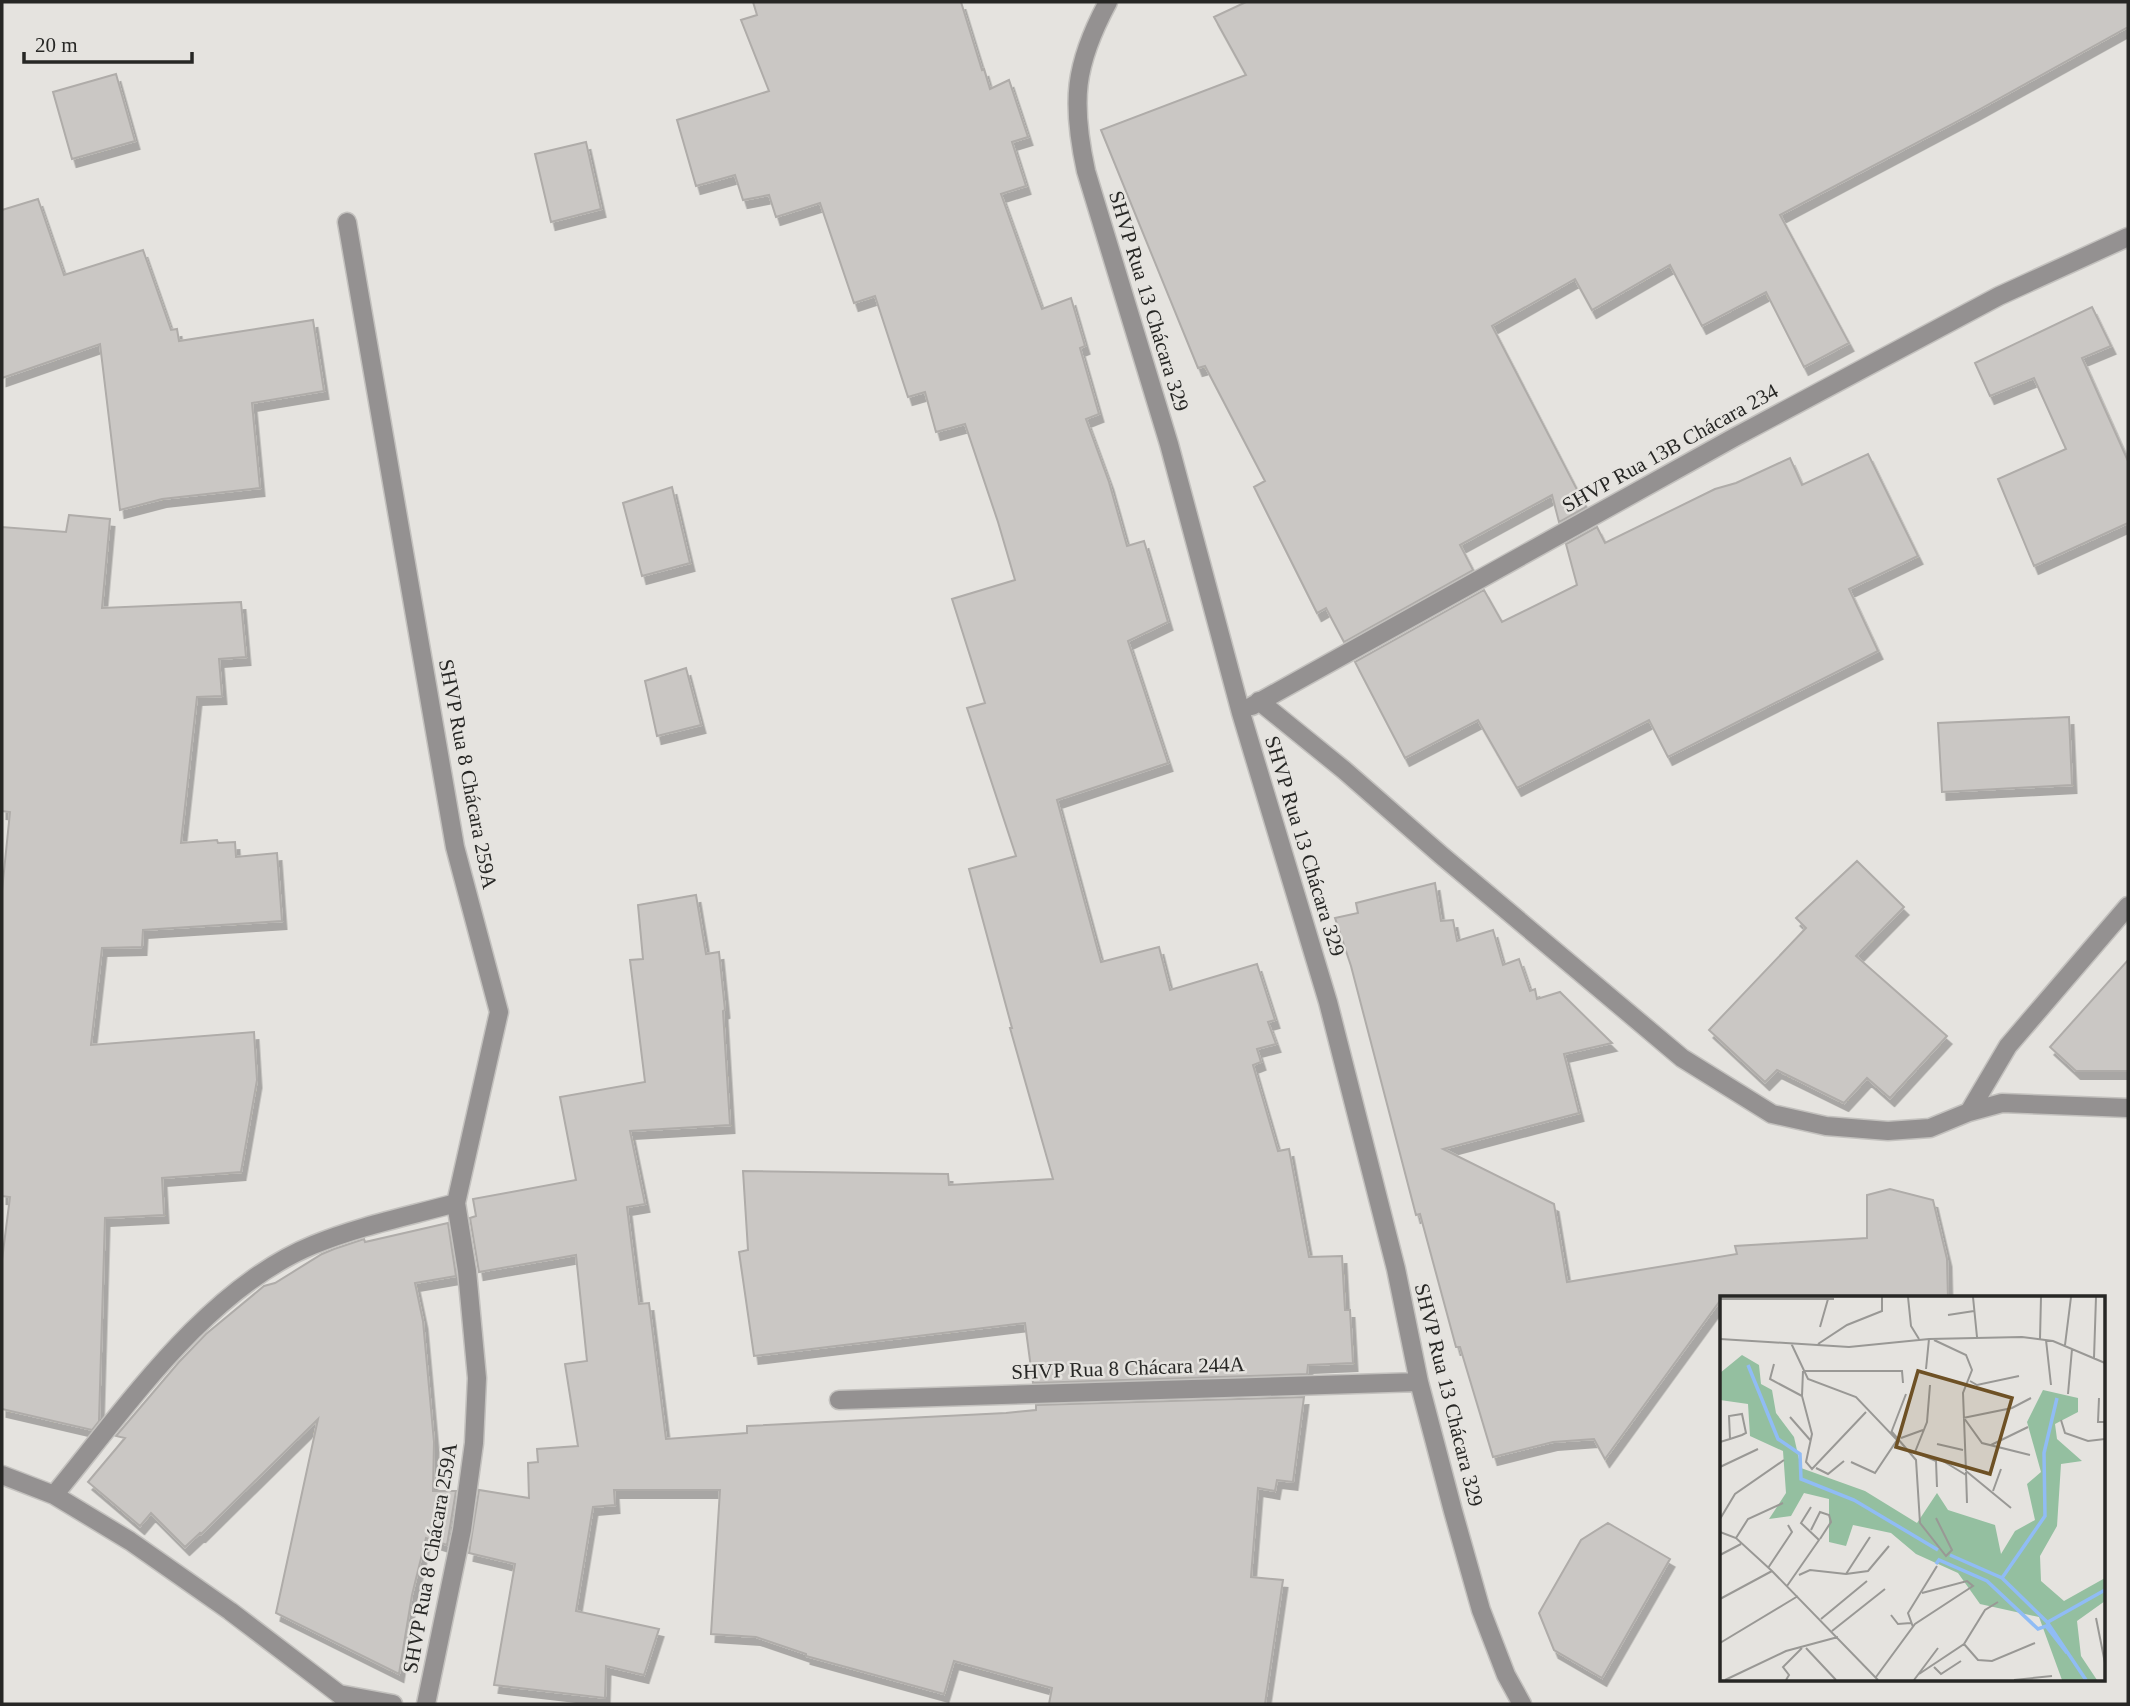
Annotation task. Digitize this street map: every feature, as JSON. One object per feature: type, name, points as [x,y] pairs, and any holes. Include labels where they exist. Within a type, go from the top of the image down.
[{"type":"street","name":"SHVP Rua 13 Chácara 329","points":[[1108,2],[1080,65],[1078,134],[1086,172],[1169,444],[1241,713],[1328,1002],[1396,1269],[1419,1382],[1481,1610],[1506,1675],[1522,1704]]},
{"type":"street","name":"SHVP Rua 8 Chácara 259A","points":[[347,222],[455,847],[499,1012],[456,1203],[467,1270],[478,1378],[474,1443],[462,1530],[426,1704]]},
{"type":"street","name":"SHVP Rua 13B Chácara 234","points":[[1241,713],[1723,444],[1987,302],[2128,237]]},
{"type":"street","points":[[1259,701],[1682,1058],[1772,1114],[1826,1126],[1888,1132],[1930,1128],[1969,1112],[2003,1104],[2128,1108]]},
{"type":"street","points":[[1969,1112],[2007,1046],[2128,906]]},
{"type":"street","points":[[54,1495],[158,1368],[225,1301],[257,1275],[322,1242],[352,1231],[456,1203]]},
{"type":"street","name":"SHVP Rua 8 Chácara 244A","points":[[839,1399],[1419,1382]]},
{"type":"street","points":[[2,1475],[54,1495],[130,1541],[208,1595],[344,1699],[393,1704]]},
{"type":"building","points":[[753,2],[961,2],[990,89],[1009,80],[1028,137],[1012,142],[1026,186],[1001,194],[1042,309],[1071,298],[1085,346],[1080,348],[1099,414],[1086,419],[1109,482],[1127,546],[1144,541],[1168,622],[1128,641],[1168,763],[1057,800],[1101,962],[1159,947],[1170,990],[1257,964],[1275,1020],[1268,1022],[1276,1044],[1257,1049],[1261,1062],[1253,1065],[1278,1151],[1289,1149],[1309,1257],[1342,1256],[1345,1310],[1350,1310],[1353,1363],[1308,1365],[1307,1374],[1033,1383],[1025,1323],[754,1356],[739,1252],[748,1250],[743,1171],[948,1174],[949,1185],[1053,1179],[969,869],[1016,856],[967,708],[985,703],[952,599],[1015,580],[965,424],[936,432],[925,392],[908,397],[875,296],[854,303],[820,203],[776,217],[769,195],[743,200],[735,175],[696,186],[677,120],[769,91],[741,20],[757,15]]},
{"type":"building","points":[[1246,2],[2128,2],[2128,27],[1780,215],[1849,343],[1804,367],[1766,292],[1702,326],[1670,265],[1592,310],[1575,279],[1492,326],[1586,507],[1559,522],[1552,495],[1460,545],[1473,570],[1344,642],[1326,608],[1317,613],[1254,487],[1265,481],[1205,366],[1198,368],[1101,130],[1246,75],[1214,17]]},
{"type":"building","points":[[116,74],[135,141],[72,159],[53,92]]},
{"type":"building","points":[[586,142],[601,209],[551,222],[535,154]]},
{"type":"building","points":[[38,199],[64,275],[143,250],[171,330],[177,329],[179,341],[313,320],[324,391],[252,403],[260,488],[162,499],[120,510],[100,344],[2,378],[2,210]]},
{"type":"building","points":[[2092,307],[2111,346],[2082,358],[2128,461],[2128,523],[2034,566],[1998,479],[2066,449],[2034,378],[1990,396],[1975,363]]},
{"type":"building","points":[[1868,454],[1918,556],[1849,589],[1878,651],[1668,757],[1649,720],[1517,788],[1478,720],[1405,758],[1355,662],[1484,590],[1502,622],[1577,585],[1566,544],[1597,527],[1605,543],[1715,489],[1736,483],[1790,458],[1802,485]]},
{"type":"building","points":[[672,487],[690,563],[642,576],[623,503]]},
{"type":"building","points":[[69,515],[110,519],[102,608],[241,602],[246,657],[219,659],[222,696],[197,697],[181,843],[217,840],[218,843],[235,842],[236,857],[277,853],[282,921],[143,930],[142,947],[102,948],[91,1045],[254,1032],[257,1080],[241,1172],[162,1178],[164,1215],[105,1218],[99,1421],[92,1430],[2,1409],[2,1260],[10,1197],[2,1196],[2,891],[10,812],[2,811],[2,527],[66,532]]},
{"type":"building","points":[[686,668],[701,725],[657,736],[645,681]]},
{"type":"building","points":[[2069,717],[2072,785],[1942,792],[1938,723]]},
{"type":"building","points":[[1857,861],[1904,907],[1856,956],[1947,1036],[1890,1098],[1867,1078],[1844,1103],[1777,1070],[1765,1082],[1709,1030],[1806,928],[1796,918]]},
{"type":"building","points":[[1435,883],[1441,921],[1453,920],[1457,941],[1493,930],[1503,965],[1519,959],[1530,991],[1535,989],[1537,999],[1560,992],[1612,1043],[1564,1054],[1579,1113],[1443,1149],[1554,1204],[1567,1282],[1737,1254],[1735,1246],[1867,1238],[1867,1195],[1890,1189],[1933,1200],[1947,1259],[1948,1296],[1720,1296],[1720,1301],[1605,1459],[1594,1439],[1553,1442],[1493,1457],[1460,1347],[1456,1347],[1420,1214],[1416,1215],[1351,966],[1335,918],[1358,913],[1356,903]]},
{"type":"building","points":[[696,895],[706,954],[719,952],[725,1010],[730,1125],[630,1131],[645,1204],[627,1207],[639,1304],[649,1303],[666,1439],[747,1433],[747,1426],[1006,1413],[1036,1410],[1036,1405],[1304,1397],[1293,1482],[1277,1480],[1275,1491],[1258,1488],[1251,1577],[1283,1580],[1265,1704],[1049,1704],[1052,1688],[954,1661],[944,1694],[806,1656],[756,1637],[711,1634],[720,1490],[614,1490],[615,1505],[593,1507],[576,1611],[659,1629],[644,1675],[606,1666],[605,1698],[494,1685],[515,1564],[469,1553],[479,1490],[529,1498],[528,1463],[538,1462],[537,1449],[578,1446],[565,1364],[587,1361],[576,1255],[479,1272],[470,1218],[476,1216],[473,1199],[576,1180],[560,1097],[645,1082],[630,960],[643,959],[638,905]]},
{"type":"building","points":[[2128,960],[2128,1071],[2076,1071],[2050,1047]]},
{"type":"building","points":[[448,1223],[456,1276],[415,1283],[423,1321],[434,1442],[433,1491],[456,1491],[447,1545],[426,1538],[412,1595],[399,1674],[276,1613],[318,1419],[185,1547],[151,1513],[140,1526],[88,1482],[125,1438],[116,1436],[179,1362],[206,1334],[264,1286],[275,1283],[334,1249],[364,1239],[365,1242]]},
{"type":"building","points":[[1608,1523],[1670,1559],[1602,1678],[1554,1650],[1539,1613],[1581,1540]]}]
